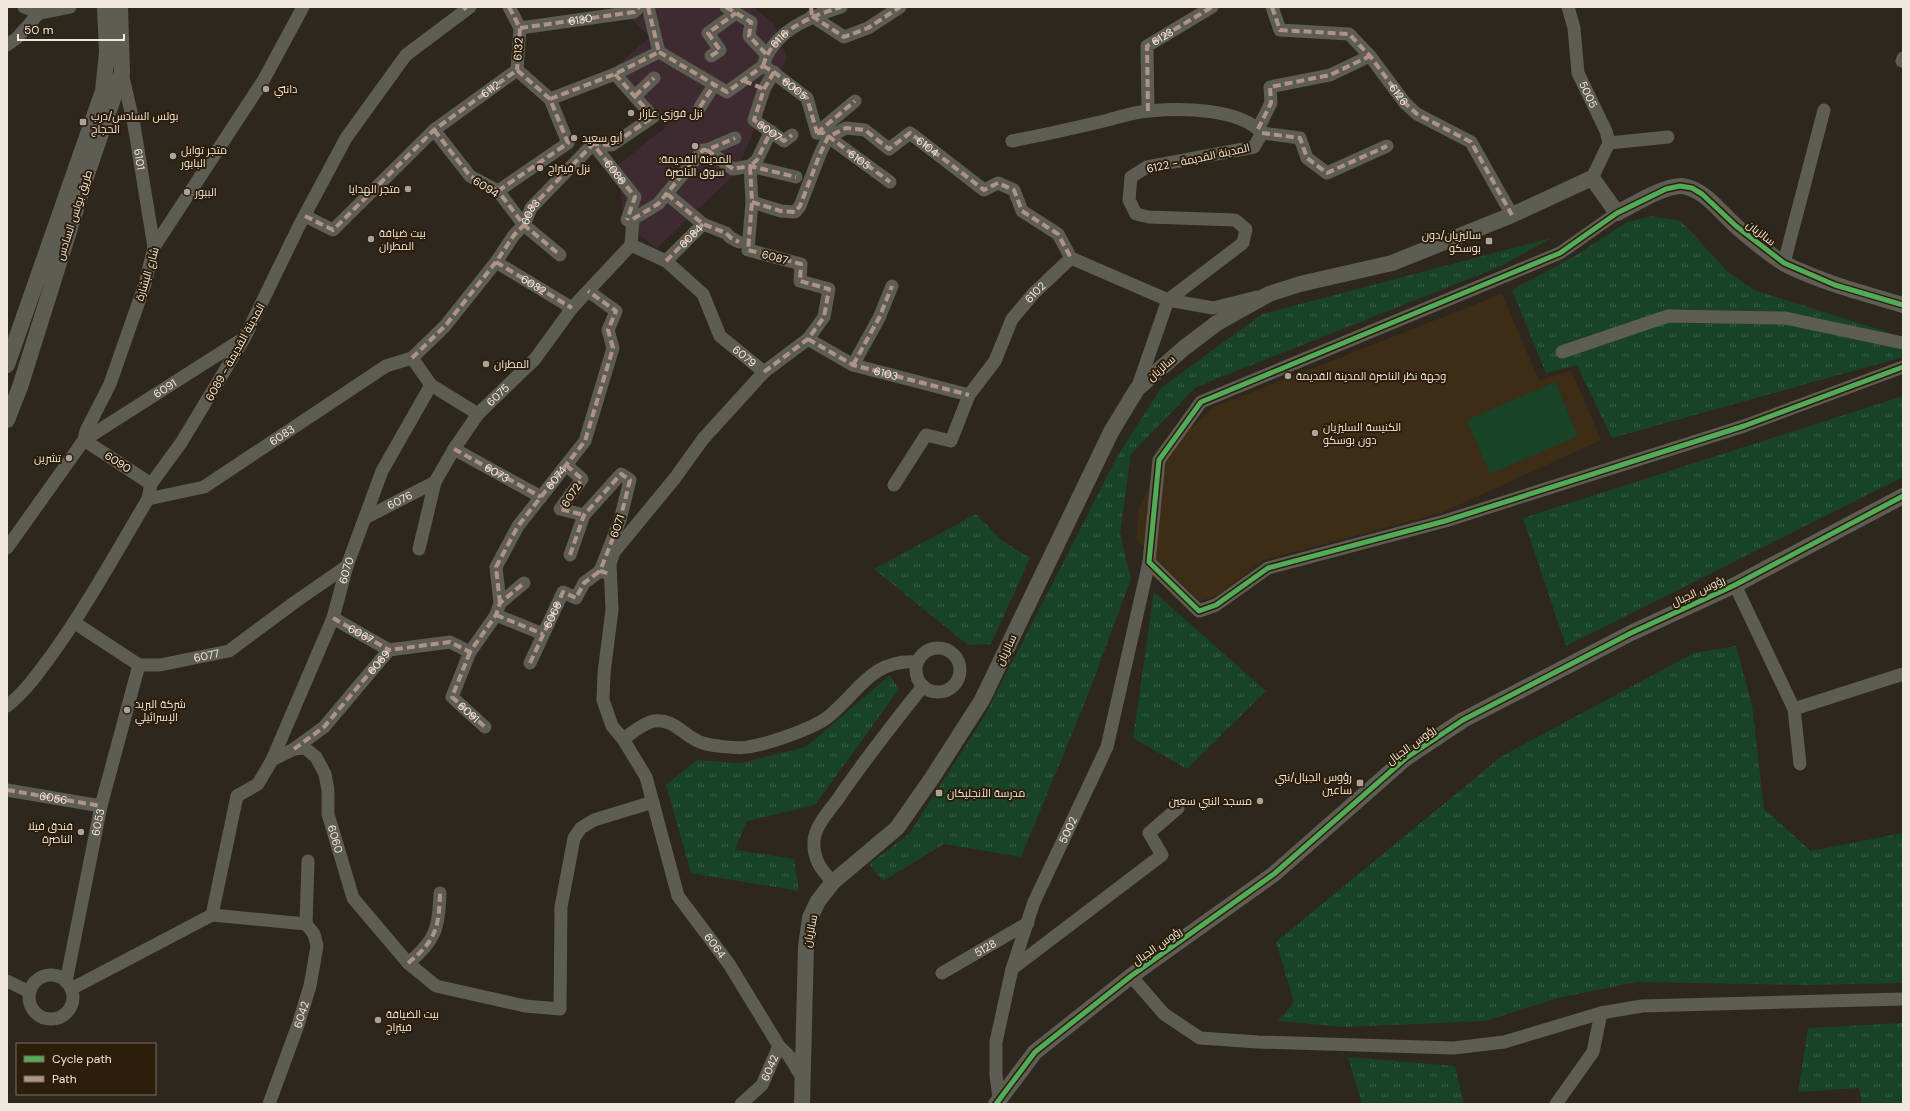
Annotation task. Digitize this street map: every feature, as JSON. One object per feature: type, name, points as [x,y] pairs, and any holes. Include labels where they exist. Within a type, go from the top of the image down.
[{"type":"street","points":[[24,7],[40,13],[70,7]]},
{"type":"street","name":"طريق بولس السادس","points":[[7,366],[103,91],[107,52],[105,7]]},
{"type":"street","name":"طريق بولس السادس","points":[[7,420],[20,387],[89,170],[122,73],[120,7]]},
{"type":"street","name":"شارع البشارة","points":[[7,548],[84,440],[86,431],[112,376],[145,284],[154,247],[263,81],[303,7]]},
{"type":"street","name":"6132","points":[[509,7],[520,28],[517,70]]},
{"type":"street","points":[[648,7],[659,52],[727,92],[768,64]]},
{"type":"street","name":"6116","points":[[768,64],[778,38],[812,11],[841,7]]},
{"type":"street","points":[[812,11],[844,38],[868,28],[900,7]]},
{"type":"street","name":"6123","points":[[1148,111],[1147,46],[1212,7]]},
{"type":"street","name":"6126","points":[[1272,7],[1280,30],[1349,34],[1370,56],[1405,103],[1417,114],[1471,142],[1512,215]]},
{"type":"street","name":"5005","points":[[1568,7],[1574,28],[1578,73],[1606,131],[1609,143]]},
{"type":"street","name":"المدينة القديمة - 6089","points":[[7,706],[15,700],[46,664],[75,623],[148,499],[151,484],[181,443],[245,337],[300,224],[346,138],[406,55],[467,8]]},
{"type":"street","name":"6130","points":[[520,28],[634,9]]},
{"type":"street","points":[[711,56],[720,50],[708,33],[732,10]]},
{"type":"street","name":"6116","points":[[732,10],[751,22],[749,36],[768,64]]},
{"type":"street","points":[[7,45],[17,38],[40,13]]},
{"type":"street","points":[[550,99],[615,74],[659,52]]},
{"type":"street","points":[[1370,56],[1330,75],[1270,87],[1271,103],[1260,131],[1300,138],[1307,158],[1327,174],[1386,146]]},
{"type":"street","name":"6007","points":[[768,64],[764,89],[754,120],[784,141],[792,135]]},
{"type":"street","name":"6005","points":[[768,64],[808,98],[823,135]]},
{"type":"street","points":[[498,191],[568,143],[550,99],[517,70]]},
{"type":"street","name":"6112","points":[[305,216],[333,230],[434,130],[517,70]]},
{"type":"street","name":"6101","points":[[122,73],[134,125],[154,247]]},
{"type":"street","name":"6086","points":[[593,144],[612,145],[653,117],[615,74]]},
{"type":"street","points":[[635,96],[654,78]]},
{"type":"street","points":[[744,81],[764,89]]},
{"type":"street","points":[[700,107],[714,85]]},
{"type":"street","points":[[752,202],[781,211],[795,212],[800,206],[820,154],[823,135],[855,100]]},
{"type":"street","name":"المدينة القديمة - 6122","points":[[1012,142],[1148,111],[1180,110],[1217,112],[1240,119],[1260,131],[1254,147],[1147,167],[1131,177],[1130,200],[1136,214],[1149,217],[1235,220],[1246,229],[1243,243],[1168,300]]},
{"type":"street","points":[[1784,263],[1824,110]]},
{"type":"street","name":"6104","points":[[823,135],[846,128],[865,130],[890,148],[910,133],[984,190],[998,183],[1014,190],[1022,211],[1058,234],[1071,258]]},
{"type":"street","name":"6094","points":[[434,130],[470,176],[498,191],[524,225],[560,256]]},
{"type":"street","points":[[750,166],[757,160],[771,131]]},
{"type":"street","name":"6105","points":[[823,135],[890,182]]},
{"type":"street","points":[[1617,213],[1592,178],[1609,143],[1668,137]]},
{"type":"street","points":[[633,219],[658,204],[703,150],[707,150],[735,138]]},
{"type":"street","name":"6086","points":[[593,144],[635,196],[626,220],[633,219],[631,245]]},
{"type":"street","name":"6083","points":[[148,499],[204,487],[386,366],[412,358],[445,326],[496,262],[514,234],[524,225],[531,208],[593,144]]},
{"type":"street","points":[[707,150],[733,169],[750,166],[796,177]]},
{"type":"street","name":"6087","points":[[750,166],[752,202],[748,250],[801,264],[800,281],[829,289],[824,317],[808,340],[764,372]]},
{"type":"street","name":"سالزيان","points":[[802,1104],[806,946],[810,918],[818,901],[832,882],[897,828],[932,778],[982,700],[1111,432],[1137,389],[1184,348],[1217,323],[1269,294],[1300,284],[1392,263],[1512,215],[1592,178]]},
{"type":"street","name":"سالزيان","points":[[1617,213],[1666,189],[1680,186],[1692,188],[1702,194],[1736,226],[1784,263],[1835,285],[1903,305]]},
{"type":"street","points":[[666,194],[702,224]]},
{"type":"street","name":"5002","points":[[997,1101],[996,1042],[1012,969],[1034,902],[1107,747],[1149,562],[1159,460],[1201,402],[1560,253],[1617,213]]},
{"type":"street","name":"6084","points":[[666,261],[702,224],[726,233],[738,242]]},
{"type":"street","name":"6079","points":[[605,572],[610,564],[614,552],[675,478],[703,439],[764,372],[720,336],[703,294],[666,261],[631,245]]},
{"type":"street","name":"6075","points":[[419,549],[435,482],[454,449],[478,414],[535,359],[572,308],[631,245]]},
{"type":"street","points":[[1071,258],[1168,300],[1213,308],[1269,294]]},
{"type":"street","name":"6102","points":[[894,485],[926,435],[951,441],[969,395],[995,361],[1012,319],[1034,293],[1071,258]]},
{"type":"street","name":"6082","points":[[496,262],[572,308]]},
{"type":"street","points":[[853,365],[879,318],[892,286]]},
{"type":"street","name":"6074","points":[[498,609],[496,567],[518,526],[584,441],[614,348],[608,330],[616,311],[588,291]]},
{"type":"street","points":[[1137,389],[1168,300]]},
{"type":"street","points":[[1562,352],[1668,316],[1785,318],[1903,343]]},
{"type":"street","name":"6091","points":[[84,440],[245,337]]},
{"type":"street","name":"6103","points":[[808,340],[853,365],[969,395]]},
{"type":"street","points":[[412,358],[431,385],[478,414]]},
{"type":"street","points":[[1149,562],[1199,611],[1216,605],[1268,568],[1452,519],[1744,426],[1903,367]]},
{"type":"street","name":"6070","points":[[272,760],[333,618],[348,566],[382,471],[431,385]]},
{"type":"street","name":"6090","points":[[84,440],[151,484]]},
{"type":"street","name":"6073","points":[[454,449],[541,497]]},
{"type":"street","name":"6072","points":[[566,465],[582,479],[560,509],[584,515]]},
{"type":"street","name":"6072","points":[[570,555],[584,515],[621,474]]},
{"type":"street","name":"6071","points":[[605,572],[630,480],[621,474]]},
{"type":"street","name":"6076","points":[[365,518],[435,482]]},
{"type":"street","name":"رؤوس الجبال","points":[[997,1101],[1035,1052],[1131,976],[1274,874],[1406,758],[1463,720],[1631,633],[1735,585],[1903,496]]},
{"type":"street","name":"6077","points":[[139,666],[160,665],[229,652],[295,602],[348,566]]},
{"type":"street","name":"6068","points":[[530,663],[563,592],[576,598],[584,583],[605,572]]},
{"type":"street","name":"6064","points":[[605,572],[612,610],[604,673],[604,700],[612,726],[623,739],[646,777],[654,802],[678,896],[729,964],[779,1046],[790,1056],[803,1078]]},
{"type":"street","points":[[470,652],[498,609],[524,583]]},
{"type":"street","points":[[1735,585],[1794,709],[1800,764]]},
{"type":"street","points":[[498,609],[543,634]]},
{"type":"street","name":"6067","points":[[333,618],[389,650]]},
{"type":"street","points":[[75,623],[139,666]]},
{"type":"street","name":"6069","points":[[294,749],[324,727],[389,650],[450,642],[470,652]]},
{"type":"street","points":[[941,648],[948,650],[958,661],[960,668],[959,676],[951,688],[936,692],[923,686],[916,672],[917,662],[926,651],[941,648]]},
{"type":"street","name":"6091","points":[[470,652],[452,697],[485,727]]},
{"type":"street","points":[[623,739],[643,725],[653,721],[663,721],[672,724],[702,743],[747,747],[788,736],[827,718],[878,670],[891,664],[904,661],[917,662]]},
{"type":"street","name":"6053","points":[[69,985],[101,806],[139,666]]},
{"type":"street","points":[[1794,709],[1903,674]]},
{"type":"street","points":[[832,882],[822,871],[815,856],[814,840],[820,824],[859,768],[923,686]]},
{"type":"street","name":"6060","points":[[294,749],[305,748],[316,757],[325,774],[328,790],[328,814],[353,898],[408,963],[436,986],[525,1006],[560,1010],[561,908],[574,838],[581,828],[594,820],[654,802]]},
{"type":"street","points":[[212,915],[237,796],[258,784],[272,760],[294,749]]},
{"type":"street","name":"6056","points":[[7,790],[101,806]]},
{"type":"street","points":[[1012,969],[1162,855],[1149,833],[1178,808]]},
{"type":"street","points":[[69,985],[212,915],[306,924],[308,861]]},
{"type":"street","points":[[408,963],[424,951],[437,927],[439,918],[440,893]]},
{"type":"street","name":"5128","points":[[942,973],[1028,923]]},
{"type":"street","name":"6042","points":[[269,1104],[298,1025],[310,986],[317,946],[314,934],[306,924]]},
{"type":"street","points":[[50,975],[59,977],[69,985],[73,995],[70,1007],[61,1016],[49,1019],[37,1014],[33,1010],[29,998],[30,992],[34,984],[41,978],[50,975]]},
{"type":"street","points":[[1131,976],[1164,1014],[1200,1038],[1258,1042],[1454,1048],[1504,1042],[1601,1013],[1642,1006],[1903,999]]},
{"type":"street","points":[[7,981],[30,992]]},
{"type":"street","points":[[1556,1104],[1592,1052],[1601,1013]]},
{"type":"street","name":"6042","points":[[741,1104],[762,1085],[779,1046]]},
{"type":"shaded area","name":"المدينة القديمة؛ سوق الناصرة","points":[[619,7],[753,7],[775,25],[787,58],[734,175],[657,248],[624,224],[618,165],[666,127],[616,66],[650,37]]},
{"type":"shaded area","points":[[1502,294],[1539,381],[1571,370],[1601,440],[1441,513],[1264,560],[1214,597],[1200,601],[1136,539],[1139,508],[1153,478],[1180,438],[1214,407]]},
{"type":"green space","points":[[1652,216],[1681,221],[1727,271],[1754,290],[1903,337],[1903,357],[1612,438],[1577,365],[1546,373],[1512,290],[1578,254],[1627,222]]},
{"type":"green space","points":[[1551,238],[1499,267],[1196,387],[1131,454],[1120,533],[1131,579],[1086,700],[1021,857],[944,844],[883,881],[869,864],[909,834],[984,717],[1119,453],[1161,388],[1262,314]]},
{"type":"green space","points":[[1555,382],[1578,436],[1490,474],[1467,420]]},
{"type":"green space","points":[[1903,396],[1903,477],[1566,646],[1523,518]]},
{"type":"green space","points":[[976,514],[1000,539],[1030,558],[991,644],[968,645],[874,569]]},
{"type":"green space","points":[[1154,592],[1266,691],[1187,769],[1133,738]]},
{"type":"green space","points":[[1736,646],[1752,705],[1764,809],[1811,851],[1903,833],[1903,983],[1806,985],[1637,982],[1558,998],[1485,1021],[1345,1027],[1278,1021],[1294,1002],[1276,942],[1502,756],[1694,653]]},
{"type":"green space","points":[[890,675],[899,689],[815,805],[747,821],[735,850],[794,859],[799,891],[691,873],[666,785],[697,760],[740,763],[806,747]]},
{"type":"green space","points":[[1903,1023],[1903,1104],[1862,1104],[1859,1088],[1798,1092],[1808,1028]]},
{"type":"green space","points":[[1348,1057],[1455,1066],[1464,1104],[1362,1104]]},
{"type":"marked path","points":[[509,7],[520,28],[517,70]]},
{"type":"marked path","points":[[520,28],[634,12],[639,7]]},
{"type":"marked path","points":[[648,7],[659,52]]},
{"type":"marked path","points":[[726,7],[751,22],[749,36],[766,54]]},
{"type":"marked path","points":[[811,7],[812,16]]},
{"type":"marked path","points":[[763,66],[775,43],[794,27],[805,21],[841,7]]},
{"type":"marked path","points":[[812,16],[844,37],[868,28],[900,7]]},
{"type":"marked path","points":[[1148,111],[1147,46],[1212,7]]},
{"type":"marked path","points":[[1272,7],[1280,30],[1349,34],[1370,56],[1405,103],[1417,114],[1471,142],[1512,215]]},
{"type":"marked path","points":[[711,56],[720,50],[708,33],[736,13]]},
{"type":"marked path","points":[[659,52],[727,92],[763,66]]},
{"type":"marked path","points":[[550,99],[615,74],[659,52]]},
{"type":"marked path","points":[[1258,129],[1271,103],[1270,87],[1330,75],[1370,56]]},
{"type":"marked path","points":[[763,66],[774,72],[807,98],[817,133]]},
{"type":"marked path","points":[[498,191],[568,143],[550,99],[517,70]]},
{"type":"marked path","points":[[305,216],[333,230],[434,130],[517,70]]},
{"type":"marked path","points":[[774,72],[764,89],[754,120],[784,141],[792,135]]},
{"type":"marked path","points":[[615,74],[653,117],[612,145],[593,144],[635,197],[627,220]]},
{"type":"marked path","points":[[635,96],[654,78]]},
{"type":"marked path","points":[[744,81],[764,89]]},
{"type":"marked path","points":[[700,107],[714,85]]},
{"type":"marked path","points":[[817,133],[855,101]]},
{"type":"marked path","points":[[752,202],[781,211],[795,212],[800,206],[828,137],[846,128],[865,130],[889,149],[910,133],[984,190],[998,183],[1014,190],[1022,211],[1058,234],[1071,258]]},
{"type":"marked path","points":[[434,130],[470,176],[498,191],[524,225],[560,255]]},
{"type":"marked path","points":[[764,372],[808,339],[824,317],[829,289],[800,281],[801,264],[748,250],[752,202],[750,166],[757,160],[771,131]]},
{"type":"marked path","points":[[817,133],[824,133],[890,182]]},
{"type":"marked path","points":[[1262,133],[1300,138],[1307,158],[1327,173],[1387,146]]},
{"type":"marked path","points":[[633,219],[658,204],[703,150],[707,150],[735,138]]},
{"type":"marked path","points":[[412,358],[445,326],[496,262],[514,235],[524,225],[531,208],[593,144]]},
{"type":"marked path","points":[[707,150],[733,169],[750,166],[796,177]]},
{"type":"marked path","points":[[667,194],[703,224],[726,233],[731,238],[739,242]]},
{"type":"marked path","points":[[666,261],[703,224]]},
{"type":"marked path","points":[[496,262],[572,308]]},
{"type":"marked path","points":[[853,365],[879,318],[892,286]]},
{"type":"marked path","points":[[500,603],[496,567],[518,526],[585,441],[613,348],[608,330],[616,311],[588,291]]},
{"type":"marked path","points":[[808,339],[853,365],[969,395]]},
{"type":"marked path","points":[[454,449],[541,497]]},
{"type":"marked path","points":[[566,465],[582,479],[560,509],[584,515]]},
{"type":"marked path","points":[[570,555],[584,515],[621,474],[630,480],[620,520],[600,571],[610,574]]},
{"type":"marked path","points":[[530,663],[563,592],[576,598],[584,583],[600,571]]},
{"type":"marked path","points":[[294,749],[324,727],[389,650],[450,642],[470,652],[496,615],[500,603],[524,583]]},
{"type":"marked path","points":[[496,615],[543,634]]},
{"type":"marked path","points":[[333,618],[389,650]]},
{"type":"marked path","points":[[470,652],[452,697],[485,727]]},
{"type":"marked path","points":[[7,790],[101,806]]},
{"type":"marked path","points":[[408,963],[425,948],[434,932],[439,915],[440,893]]},
{"type":"cycle path","points":[[1903,305],[1835,285],[1784,263],[1736,226],[1702,194],[1692,188],[1680,186],[1666,189],[1617,213],[1560,253],[1201,402],[1159,460],[1149,562],[1199,611],[1216,605],[1268,568],[1445,521],[1744,426],[1903,367]]},
{"type":"cycle path","points":[[996,1104],[1035,1052],[1131,976],[1274,874],[1406,758],[1463,720],[1631,633],[1735,585],[1903,496]]},
{"type":"place","name":"دانتي","points":[[266,89]]},
{"type":"place","name":"نزل فوزي عازار","points":[[631,113]]},
{"type":"place","name":"بولس السادس/درب الحجاج","points":[[83,122]]},
{"type":"place","name":"أبو سعيد","points":[[574,138]]},
{"type":"place","name":"المدينة القديمة؛ سوق الناصرة","points":[[695,146]]},
{"type":"place","name":"متجر توابل البابور","points":[[173,156]]},
{"type":"place","name":"نزل فيتراج","points":[[540,168]]},
{"type":"place","name":"متجر الهدايا","points":[[408,189]]},
{"type":"place","name":"الببور","points":[[187,192]]},
{"type":"place","name":"بيت ضيافة المطران","points":[[371,239]]},
{"type":"place","name":"ساليزيان/دون بوسكو","points":[[1489,241]]},
{"type":"place","name":"المطران","points":[[486,364]]},
{"type":"place","name":"وجهة نظر الناصرة المدينة القديمة","points":[[1288,376]]},
{"type":"place","name":"الكنيسة السليزيان دون بوسكو","points":[[1315,433]]},
{"type":"place","name":"تشرين","points":[[69,458]]},
{"type":"place","name":"شركة البريد الإسرائيلي","points":[[127,710]]},
{"type":"place","name":"رؤوس الجبال/نبي ساعين","points":[[1360,783]]},
{"type":"place","name":"مدرسة الأنجليكان","points":[[939,793]]},
{"type":"place","name":"مسجد النبي سعين","points":[[1260,801]]},
{"type":"place","name":"فندق فيلا الناصرة","points":[[81,832]]},
{"type":"place","name":"بيت الضيافة فيتراج","points":[[378,1020]]}]
